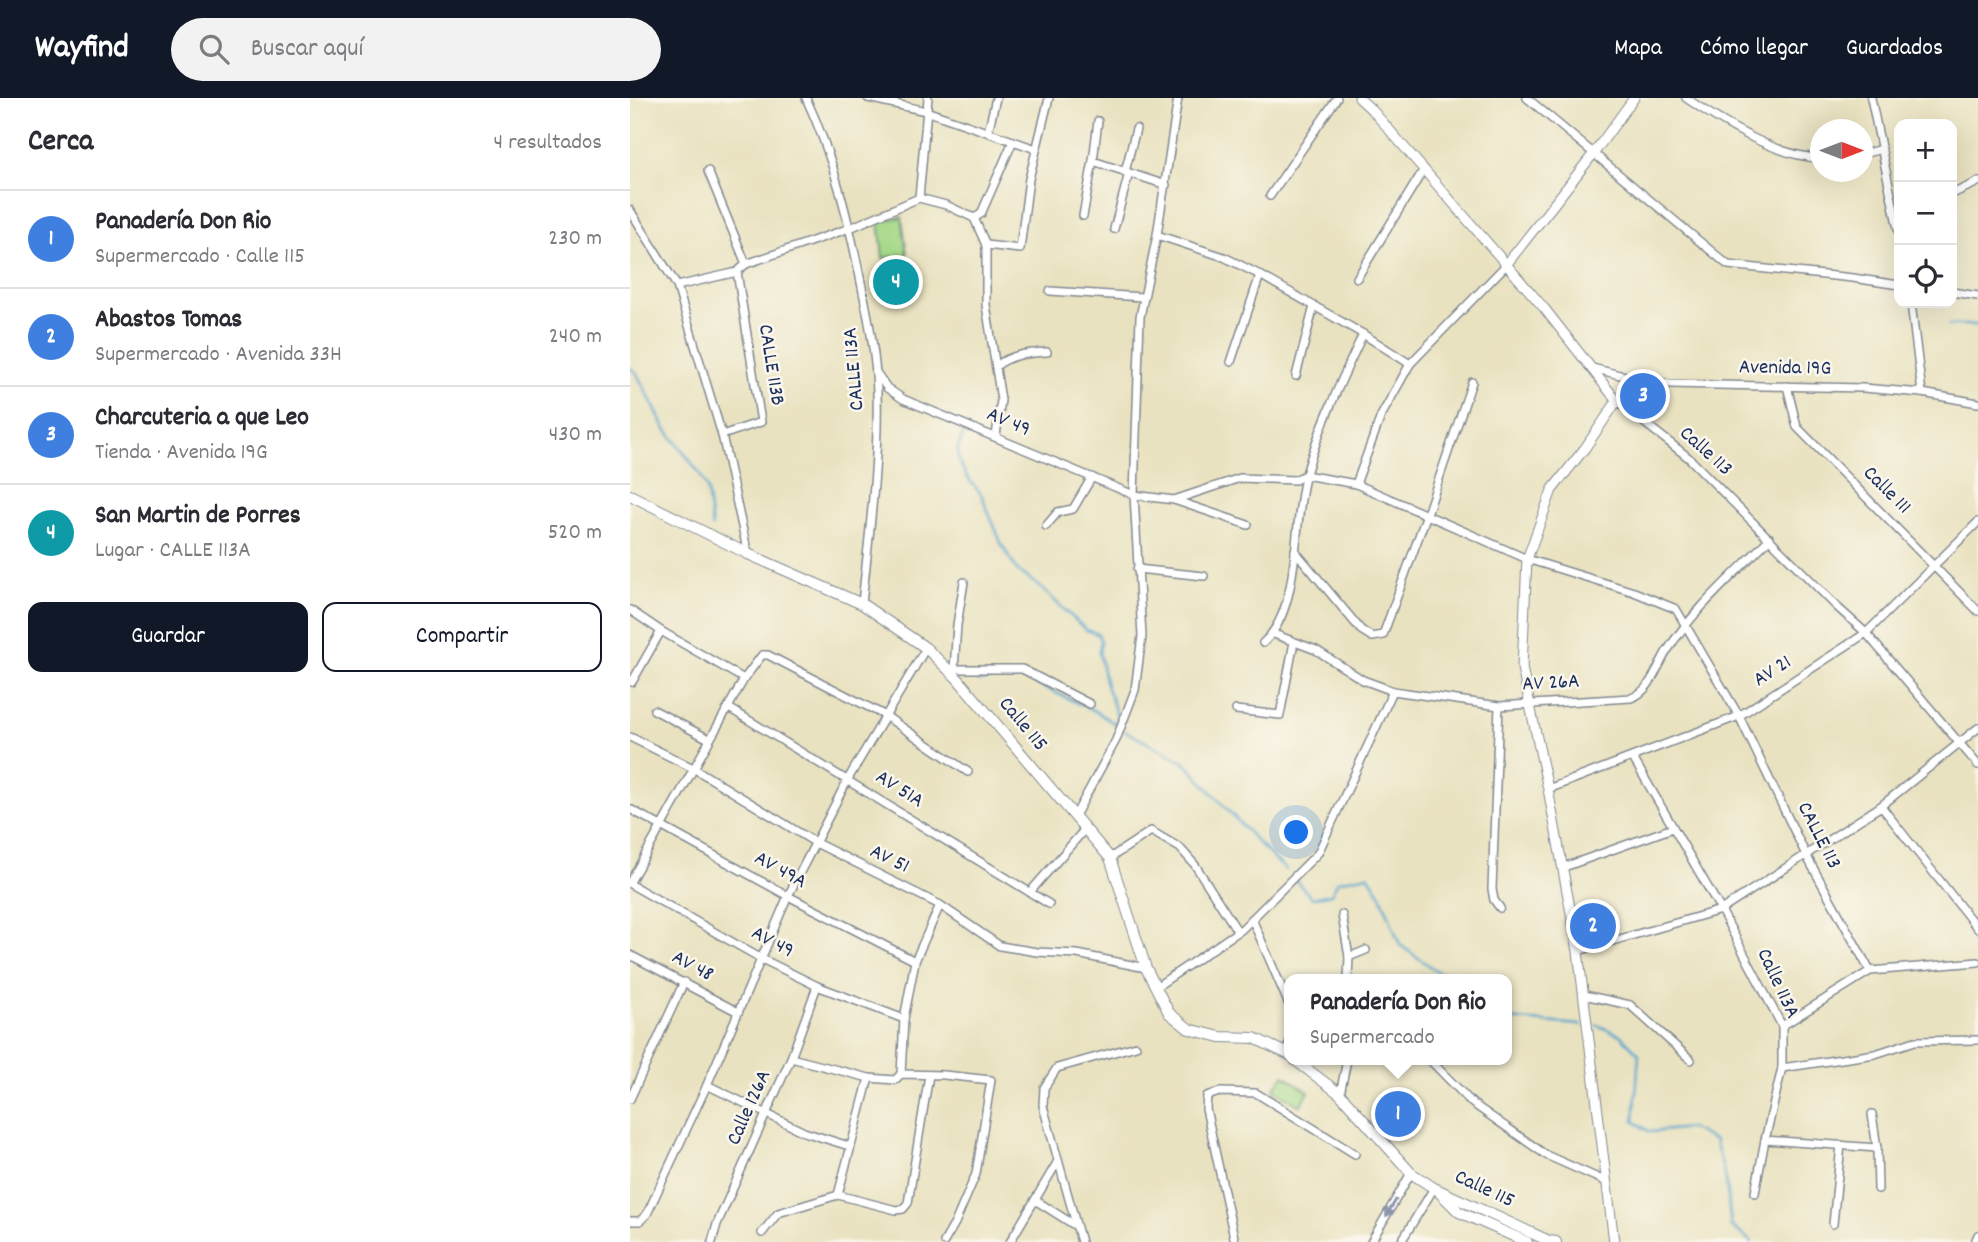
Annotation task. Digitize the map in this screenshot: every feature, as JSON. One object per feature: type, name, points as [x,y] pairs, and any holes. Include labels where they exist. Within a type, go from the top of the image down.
[{"type":"main road","name":"Calle 115","points":[[630,495],[748,554],[862,604],[926,648],[951,669],[1110,858],[1146,968],[1169,1013],[1189,1029],[1220,1037],[1254,1038],[1284,1053]]},
{"type":"main road","name":"Calle 115","points":[[1302,1065],[1340,1094],[1411,1173],[1434,1188],[1556,1242]]},
{"type":"main road","name":"Calle 115","points":[[1434,1188],[1459,1212],[1527,1242]]},
{"type":"street","name":"CALLE 113A","points":[[806,98],[844,202],[868,317],[876,372],[874,481],[862,604]]},
{"type":"street","points":[[868,98],[926,111],[1036,149]]},
{"type":"street","points":[[919,198],[928,98]]},
{"type":"street","points":[[988,132],[996,98]]},
{"type":"street","points":[[986,245],[1020,249],[1036,149],[1049,98]]},
{"type":"street","points":[[1075,816],[1116,740],[1135,690],[1142,636],[1134,495],[1140,317],[1166,185],[1178,98]]},
{"type":"street","points":[[1270,196],[1337,98]]},
{"type":"street","name":"Calle 113","points":[[1359,98],[1506,265],[1617,401],[1689,458],[1866,633],[1978,765]]},
{"type":"street","points":[[1527,98],[1728,265],[1894,284]]},
{"type":"street","points":[[1356,484],[1381,416],[1410,364],[1506,265],[1594,153],[1633,98]]},
{"type":"street","points":[[1686,98],[1740,132],[1783,149],[1810,155]]},
{"type":"street","points":[[1871,98],[1894,200]]},
{"type":"street","points":[[1083,216],[1098,121]]},
{"type":"street","points":[[1114,229],[1136,129]]},
{"type":"street","points":[[974,218],[981,214],[1013,141]]},
{"type":"street","points":[[1873,151],[1882,149]]},
{"type":"street","points":[[1093,162],[1166,185]]},
{"type":"street","points":[[1357,278],[1424,169]]},
{"type":"street","points":[[708,171],[746,264]]},
{"type":"street","points":[[1957,192],[1978,182]]},
{"type":"street","points":[[677,286],[737,272],[746,264],[850,228],[919,198],[946,205],[974,218],[986,245],[986,305],[1002,400],[996,436]]},
{"type":"street","points":[[630,210],[677,286],[722,435],[748,554]]},
{"type":"street","points":[[1157,235],[1224,257],[1260,275],[1410,364]]},
{"type":"street","name":"CALLE 113B","points":[[722,435],[761,422],[737,272]]},
{"type":"street","points":[[1231,362],[1260,275]]},
{"type":"street","points":[[1050,290],[1142,297]]},
{"type":"street","points":[[1957,293],[1978,296]]},
{"type":"street","points":[[1296,376],[1314,306]]},
{"type":"street","points":[[1912,308],[1922,393]]},
{"type":"street","points":[[1263,643],[1274,634],[1290,589],[1305,475],[1332,403],[1363,334]]},
{"type":"street","points":[[996,366],[1006,358],[1025,353],[1047,352]]},
{"type":"street","name":"Avenida 19G","points":[[1592,368],[1669,384],[1863,388],[1922,393],[1978,403]]},
{"type":"street","name":"AV 49","points":[[876,372],[887,388],[903,399],[1134,495],[1174,500]]},
{"type":"street","points":[[1295,551],[1361,630],[1372,637],[1378,637],[1386,629],[1472,382]]},
{"type":"street","name":"Calle 111","points":[[1787,386],[1797,427],[1936,565],[1978,611]]},
{"type":"street","points":[[1614,1242],[1578,951],[1522,668],[1527,559],[1552,490],[1617,401]]},
{"type":"street","name":"CALLE 113","points":[[1174,500],[1240,478],[1295,480],[1305,475],[1356,484],[1527,559],[1634,592],[1673,608],[1686,625],[1739,716],[1806,855],[1870,971]]},
{"type":"street","points":[[1046,526],[1058,512],[1073,509],[1092,477]]},
{"type":"street","points":[[1174,500],[1248,525]]},
{"type":"street","name":"AV 21","points":[[1548,789],[1739,716],[1866,633],[1978,522]]},
{"type":"street","name":"AV 26A","points":[[1274,634],[1329,657],[1373,684],[1393,691],[1499,706],[1639,695],[1686,625],[1770,538]]},
{"type":"street","points":[[1137,569],[1204,576]]},
{"type":"street","points":[[964,582],[951,669],[1022,669],[1090,704]]},
{"type":"street","points":[[630,610],[744,679]]},
{"type":"street","points":[[630,681],[662,631]]},
{"type":"street","points":[[1236,710],[1280,715],[1294,642]]},
{"type":"street","points":[[630,1221],[640,1221],[647,1214],[707,1085],[788,896],[848,779],[926,648]]},
{"type":"street","points":[[630,883],[695,769],[709,739],[744,679],[762,655],[768,655],[884,715],[968,772]]},
{"type":"street","points":[[1156,987],[1237,932],[1322,848],[1393,691]]},
{"type":"street","points":[[1499,706],[1492,889],[1494,900],[1500,908]]},
{"type":"street","name":"AV 51A","points":[[729,708],[1049,904]]},
{"type":"street","points":[[654,710],[709,739]]},
{"type":"street","points":[[1578,951],[1721,910],[1881,806],[1978,728]]},
{"type":"street","name":"AV 51","points":[[630,737],[695,769],[816,843],[940,905],[1000,946],[1037,953],[1077,954],[1146,968]]},
{"type":"street","name":"Calle 113A","points":[[1633,758],[1721,910],[1782,1026],[1782,1069],[1755,1193]]},
{"type":"street","points":[[1881,806],[1978,929]]},
{"type":"street","name":"AV 49A","points":[[630,809],[788,896],[915,961]]},
{"type":"street","points":[[1563,867],[1673,828]]},
{"type":"street","points":[[1030,892],[1085,829]]},
{"type":"street","points":[[1110,858],[1151,831],[1161,836],[1180,848],[1195,865],[1237,932]]},
{"type":"street","name":"AV 49","points":[[630,883],[762,959],[817,986],[904,1019]]},
{"type":"street","points":[[791,1058],[869,1078],[895,1080],[901,1074],[904,1019],[915,961],[940,905]]},
{"type":"street","points":[[1342,915],[1349,957],[1348,974]]},
{"type":"street","points":[[1252,919],[1284,993]]},
{"type":"street","points":[[1349,957],[1366,950]]},
{"type":"street","name":"AV 48","points":[[630,955],[738,1012]]},
{"type":"street","points":[[1782,1026],[1870,971],[1978,962]]},
{"type":"street","points":[[630,1099],[684,982]]},
{"type":"street","name":"Calle 126A","points":[[712,1242],[717,1224],[791,1058],[817,986]]},
{"type":"street","points":[[1584,995],[1630,1005],[1691,1060]]},
{"type":"street","points":[[1782,1069],[1875,1054],[1915,1041],[1952,1038],[1978,1040]]},
{"type":"street","points":[[1082,1242],[1043,1106],[1044,1088],[1056,1069],[1136,1046]]},
{"type":"street","points":[[1340,1094],[1345,1065]]},
{"type":"street","points":[[1435,1065],[1472,1104],[1546,1155],[1607,1182]]},
{"type":"street","points":[[901,1074],[990,1080],[976,1174],[944,1242]]},
{"type":"street","points":[[762,1233],[778,1213],[788,1208],[838,1195],[896,1210],[902,1209],[908,1203],[929,1075]]},
{"type":"street","points":[[838,1195],[869,1078]]},
{"type":"street","points":[[707,1085],[804,1132],[849,1146]]},
{"type":"street","points":[[1236,1242],[1206,1109],[1207,1096],[1220,1092],[1256,1094],[1355,1154]]},
{"type":"street","points":[[1872,1114],[1877,1148],[1878,1189]]},
{"type":"street","points":[[1765,1140],[1877,1148]]},
{"type":"street","points":[[1833,1224],[1841,1145]]},
{"type":"street","points":[[1010,1242],[1058,1161]]},
{"type":"street","points":[[1371,1242],[1411,1173]]},
{"type":"street","points":[[1401,1242],[1434,1188]]},
{"type":"street","points":[[1035,1200],[1077,1226]]},
{"type":"street","points":[[1975,1242],[1978,1235]]},
{"type":"green space","points":[[902,217],[907,255],[883,258],[879,221]]},
{"type":"green space","points":[[1284,1075],[1309,1092],[1300,1106],[1274,1089]]},
{"type":"waterway","points":[[1949,325],[1978,325]]},
{"type":"waterway","points":[[630,368],[636,372],[665,428],[700,474],[707,489],[712,527]]},
{"type":"waterway","points":[[963,435],[958,448],[958,459],[967,477],[981,494],[1002,545],[1017,570],[1039,586],[1086,630],[1098,634],[1106,685],[1117,715],[1115,724],[1095,711],[1019,676],[978,681]]},
{"type":"waterway","points":[[1125,731],[1184,762],[1286,870]]},
{"type":"waterway","points":[[1296,881],[1312,898],[1331,894],[1338,881],[1368,875],[1381,895],[1400,945],[1441,974]]},
{"type":"waterway","points":[[1512,1019],[1581,1025]]},
{"type":"waterway","points":[[1597,1025],[1620,1035],[1639,1054],[1634,1121],[1650,1132],[1690,1128],[1715,1141],[1726,1180],[1731,1226],[1752,1242]]},
{"type":"place","name":"San Martin de Porres","points":[[896,282]]},
{"type":"place","name":"Charcuteria a que Leo","points":[[1643,396]]},
{"type":"place","name":"Abastos Tomas","points":[[1593,926]]},
{"type":"place","name":"Panadería Don Rio","points":[[1398,1114]]}]
